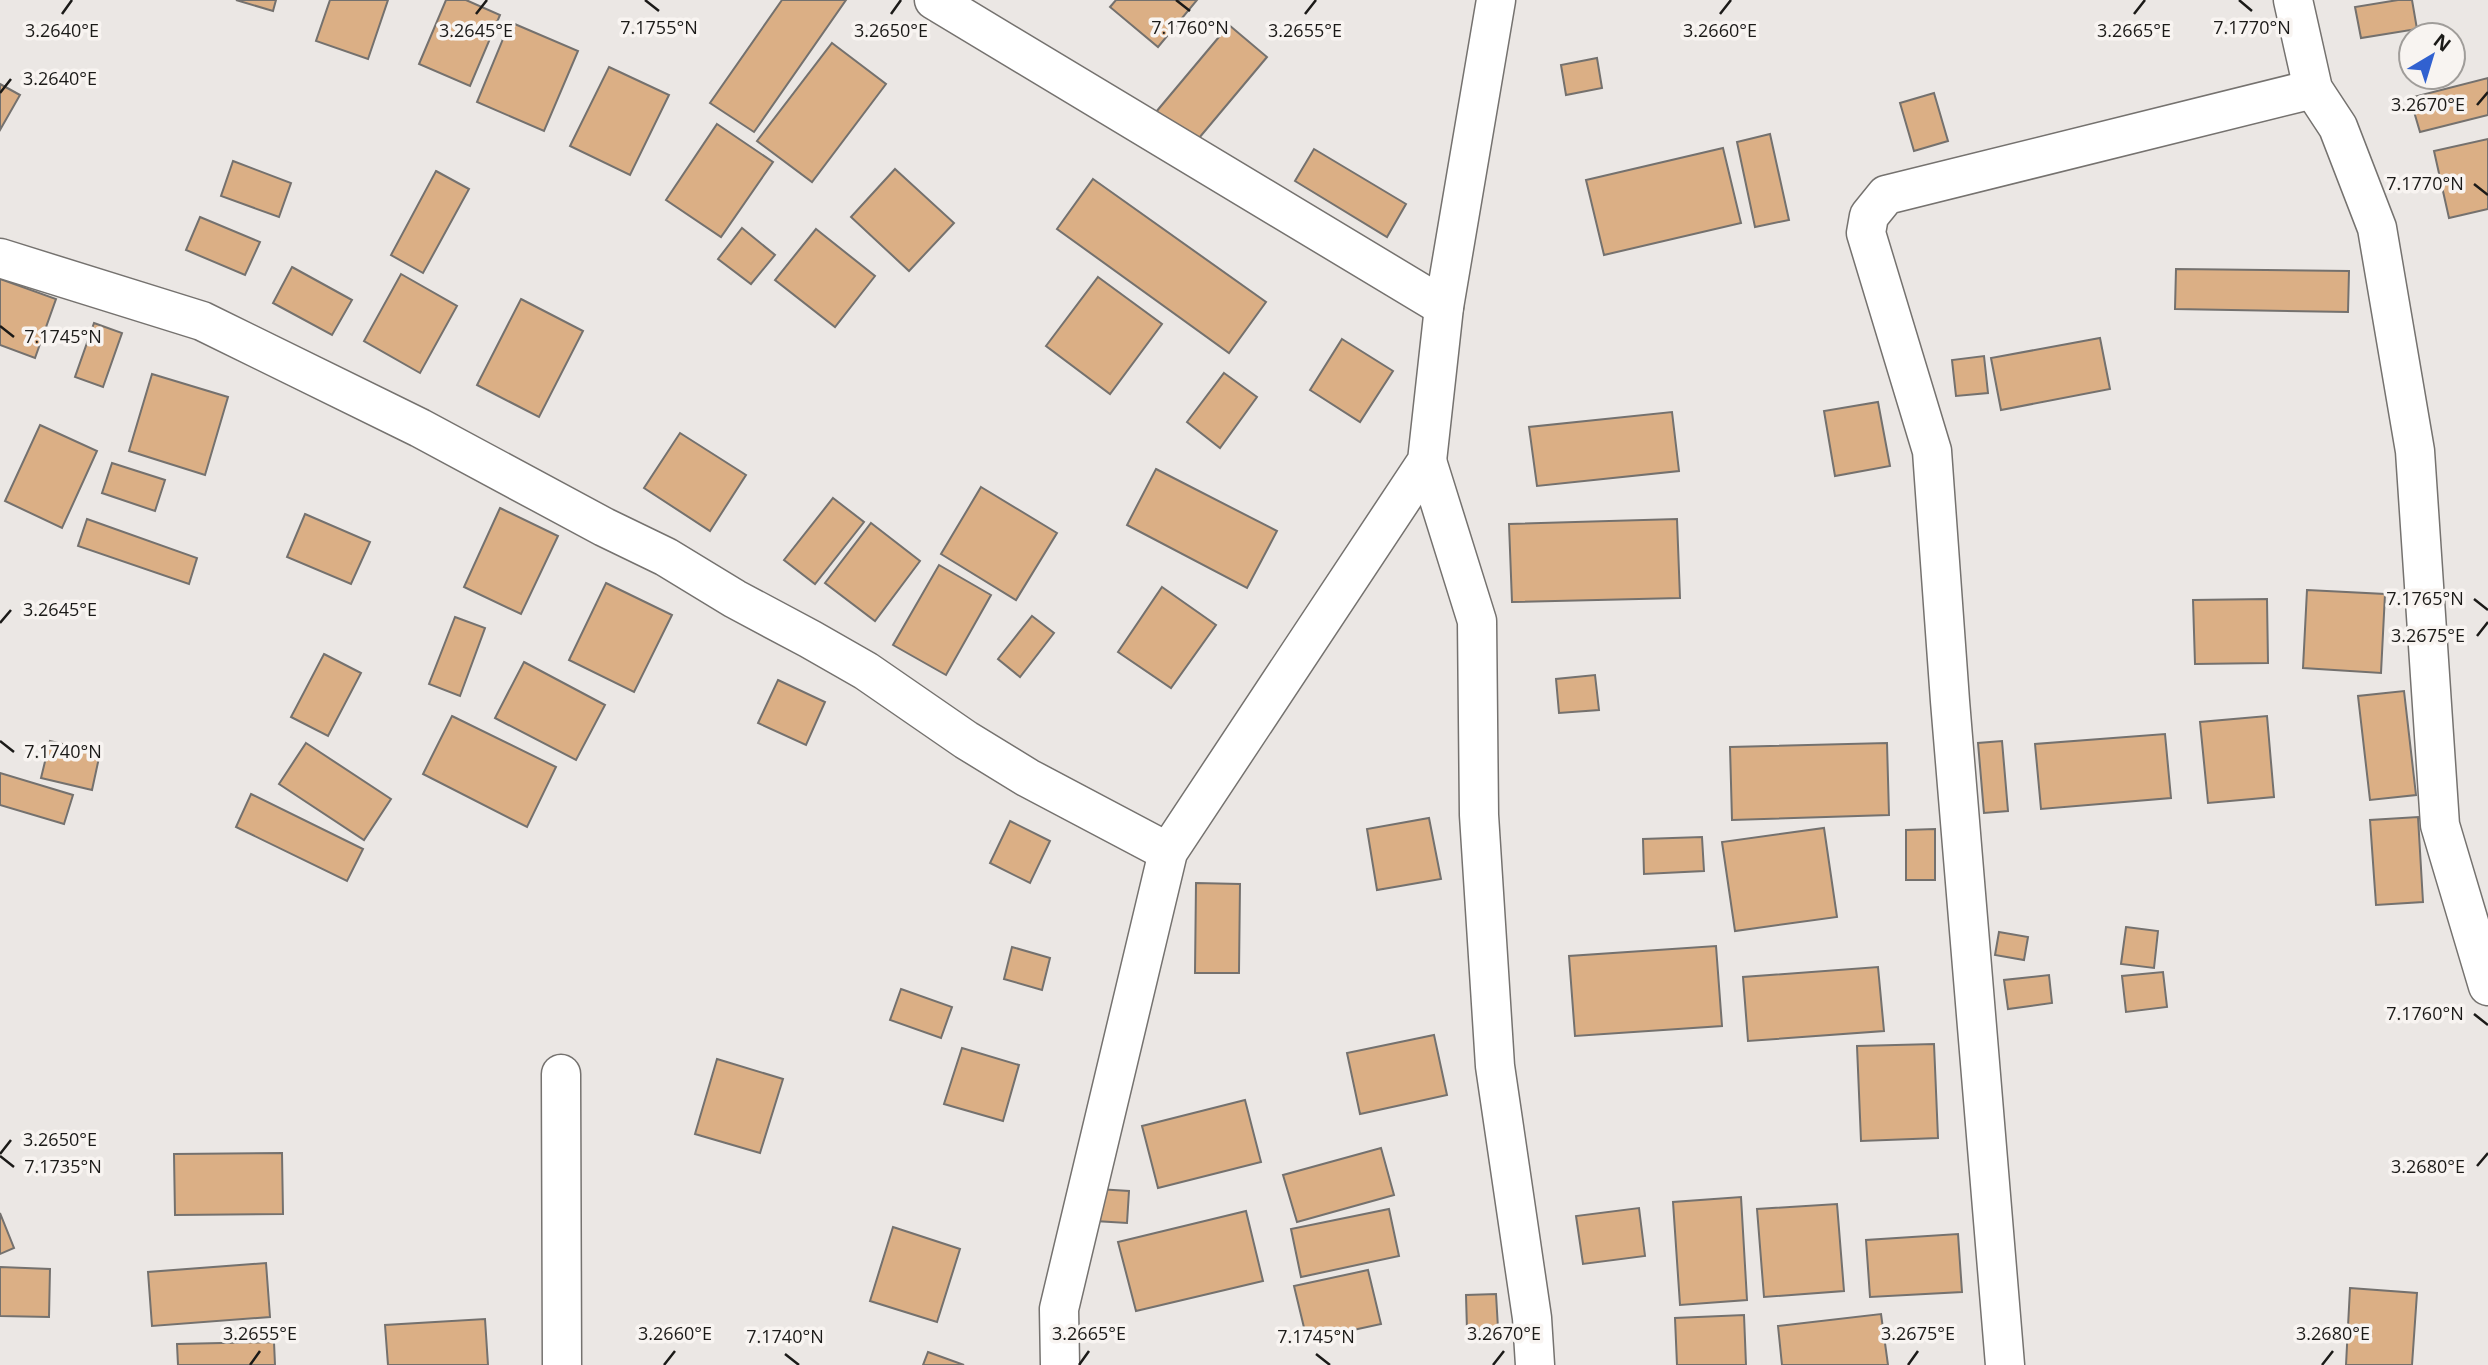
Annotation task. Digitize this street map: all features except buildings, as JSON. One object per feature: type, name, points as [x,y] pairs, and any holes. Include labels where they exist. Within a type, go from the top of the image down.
[{"type":"street","points":[[934,0],[1444,307]]},
{"type":"street","points":[[1496,0],[1444,307],[1427,461],[1477,621],[1479,815],[1495,1066],[1532,1318],[1535,1365]]},
{"type":"street","points":[[2293,0],[2313,89],[2338,127],[2377,228],[2415,451],[2440,825],[2488,986]]},
{"type":"street","points":[[2005,1365],[1932,451],[1866,233],[1869,216],[1886,195],[2313,89]]},
{"type":"street","points":[[0,258],[202,321],[420,428],[604,527],[666,557],[735,599],[866,671],[966,740],[1028,778],[1168,852]]},
{"type":"street","points":[[1060,1365],[1059,1310],[1168,852],[1427,461]]},
{"type":"street","points":[[561,1074],[562,1365]]}]
